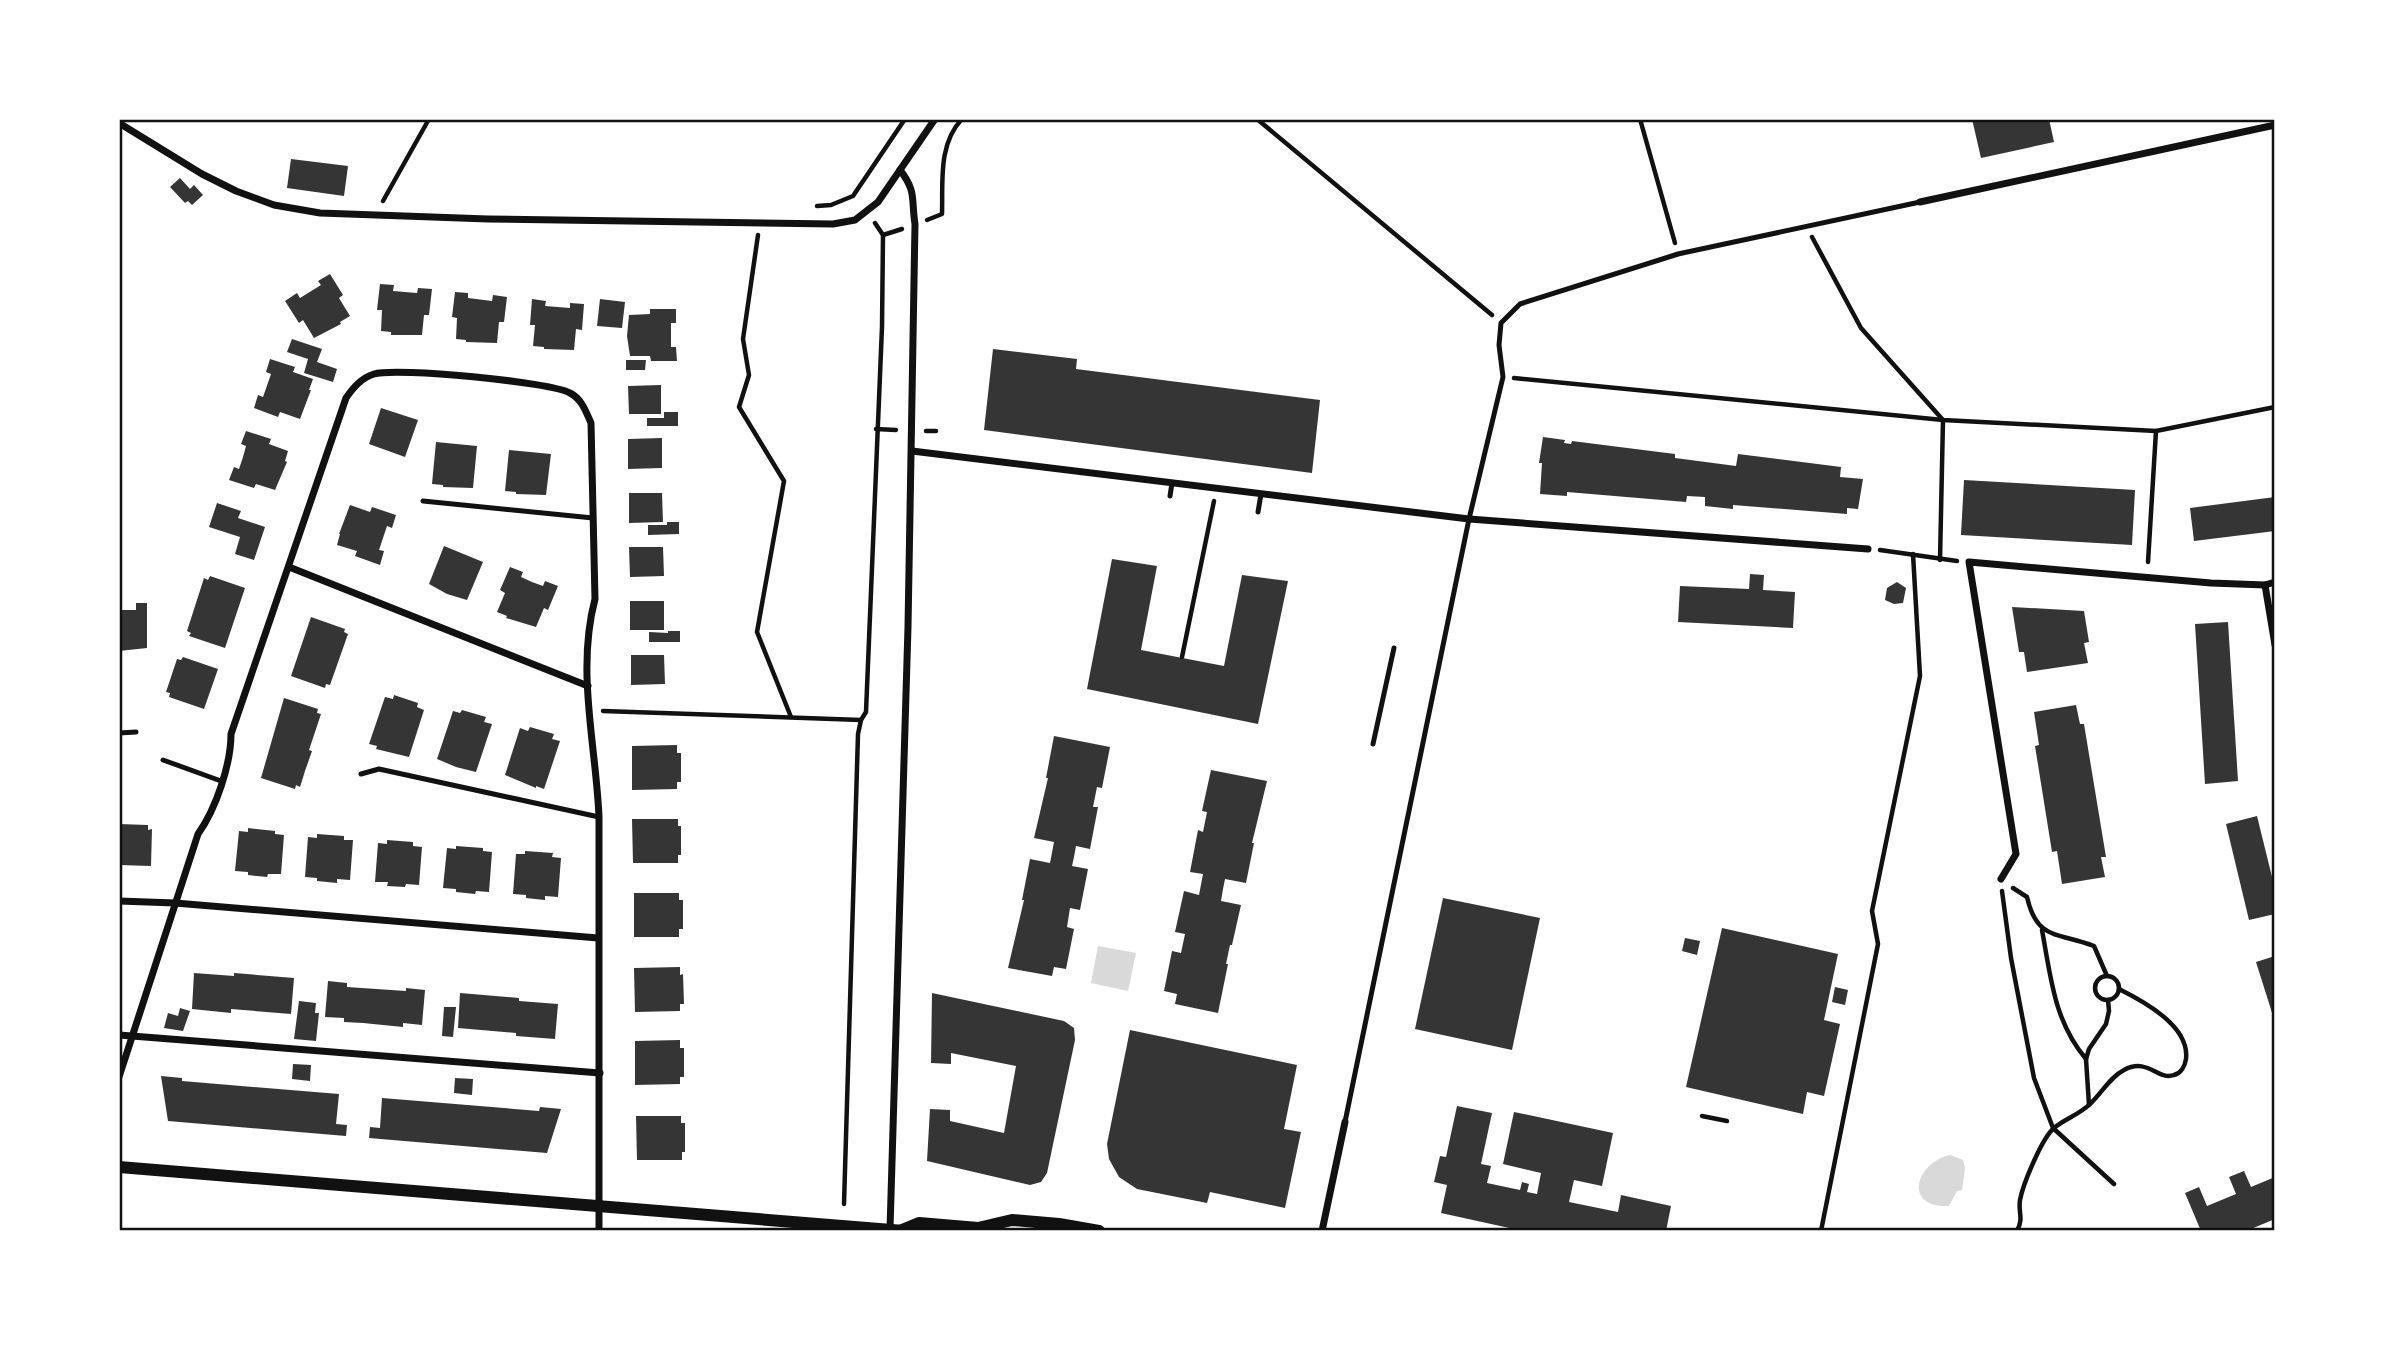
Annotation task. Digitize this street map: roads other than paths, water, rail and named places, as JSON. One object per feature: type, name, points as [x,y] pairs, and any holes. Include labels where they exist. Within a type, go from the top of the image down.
[{"type":"street","points":[[119,123],[202,174],[236,191],[262,201],[320,213],[833,224],[855,220],[878,202],[935,119]]},
{"type":"street","points":[[1920,202],[2275,125]]},
{"type":"street","points":[[900,170],[911,184],[915,224],[900,1230]]},
{"type":"street","points":[[119,1077],[198,834],[208,821],[231,753],[231,734],[346,398],[362,380],[374,374],[433,373],[527,384],[569,392],[583,405],[591,423],[595,599],[589,621],[588,710],[591,750],[597,768],[599,817],[599,1231]]},
{"type":"street","points":[[912,451],[1469,519],[1868,549]]},
{"type":"street","points":[[2001,879],[2016,854],[1969,562],[2265,585],[2275,582]]},
{"type":"street","points":[[289,567],[588,686]]},
{"type":"street","points":[[2265,585],[2275,645]]},
{"type":"street","points":[[119,901],[176,903],[598,938]]},
{"type":"street","points":[[119,1035],[600,1073]]},
{"type":"street","points":[[1322,1231],[1345,1122]]},
{"type":"street","points":[[119,1167],[900,1230],[919,1223],[978,1228],[1012,1220],[1099,1231]]},
{"type":"lane","points":[[1345,1122],[1469,519],[1503,377],[1499,345],[1501,323],[1520,304],[1678,254],[1920,202]]},
{"type":"lane","points":[[1170,496],[1172,483]]},
{"type":"lane","points":[[1258,512],[1261,494]]},
{"type":"lane","points":[[424,501],[593,518]]},
{"type":"lane","points":[[1373,744],[1394,648]]},
{"type":"lane","points":[[119,733],[136,732]]},
{"type":"lane","points":[[163,760],[221,781]]},
{"type":"lane","points":[[361,774],[379,769],[599,817]]}]
